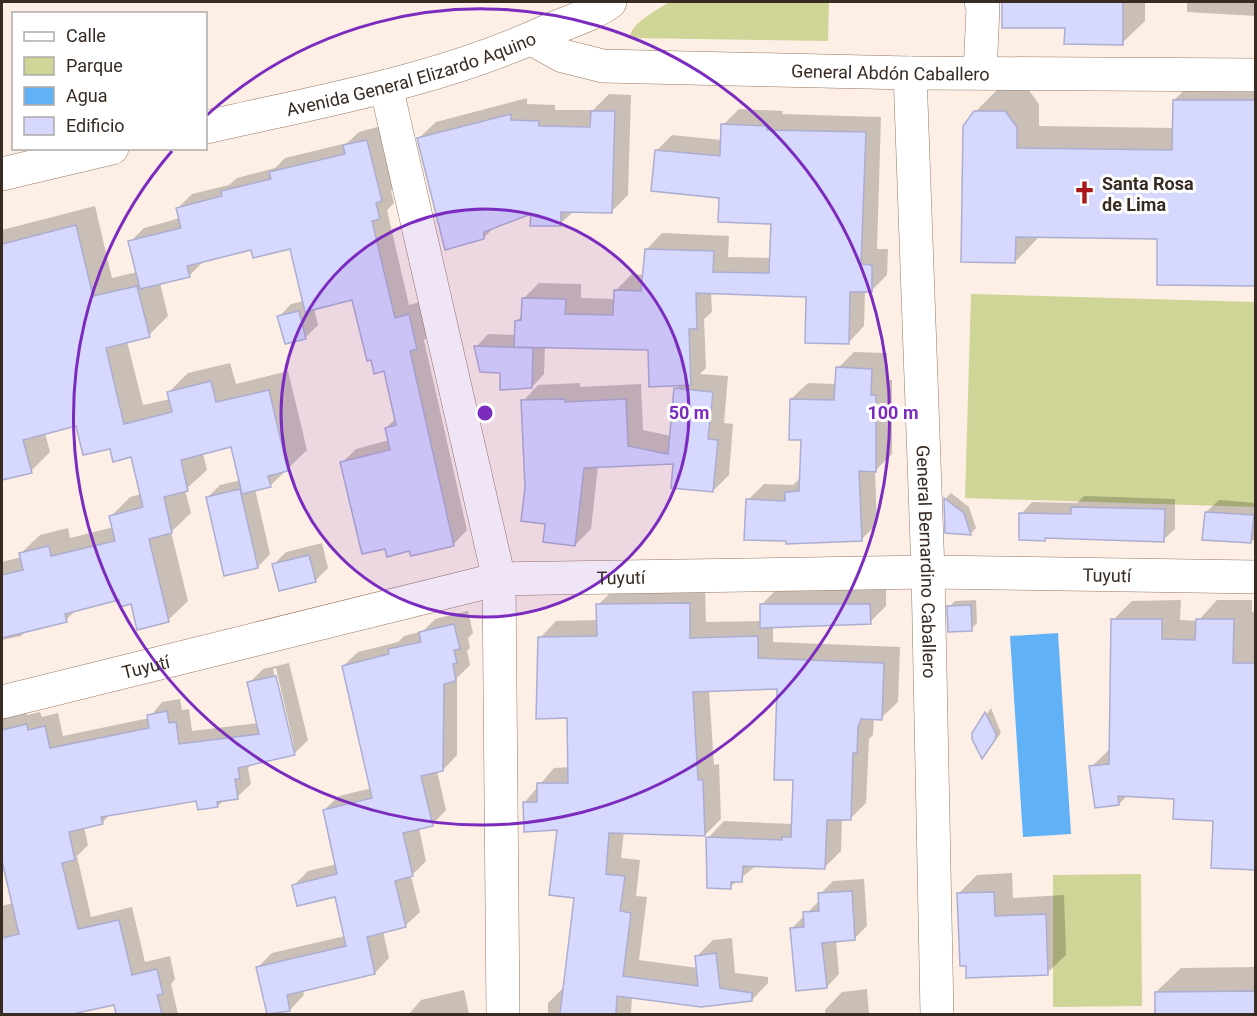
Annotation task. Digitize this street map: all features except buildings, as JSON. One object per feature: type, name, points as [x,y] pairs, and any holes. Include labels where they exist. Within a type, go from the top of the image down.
[{"type":"street","name":"Avenida General Elizardo Aquino","points":[[207,127],[386,86],[456,67],[532,39],[610,2]]},
{"type":"street","points":[[980,73],[983,8],[981,2]]},
{"type":"street","name":"General Abdón Caballero","points":[[532,39],[562,56],[603,66],[910,73],[1256,75]]},
{"type":"street","name":"General Bernardino Caballero","points":[[910,73],[928,572],[937,1014]]},
{"type":"street","points":[[386,86],[499,579],[503,1014]]},
{"type":"street","points":[[2,174],[104,150]]},
{"type":"street","name":"Tuyutí","points":[[2,702],[499,579],[928,572],[1256,577]]},
{"type":"green space","points":[[669,2],[829,2],[828,41],[630,38],[631,32],[639,22]]},
{"type":"green space","points":[[971,294],[1255,302],[1255,507],[965,498]]},
{"type":"green space","points":[[1141,874],[1142,1006],[1053,1007],[1053,875]]},
{"type":"water","points":[[1058,633],[1071,834],[1023,837],[1010,636]]},
{"type":"place","name":"Santa Rosa de Lima","points":[[1084,193]]}]
